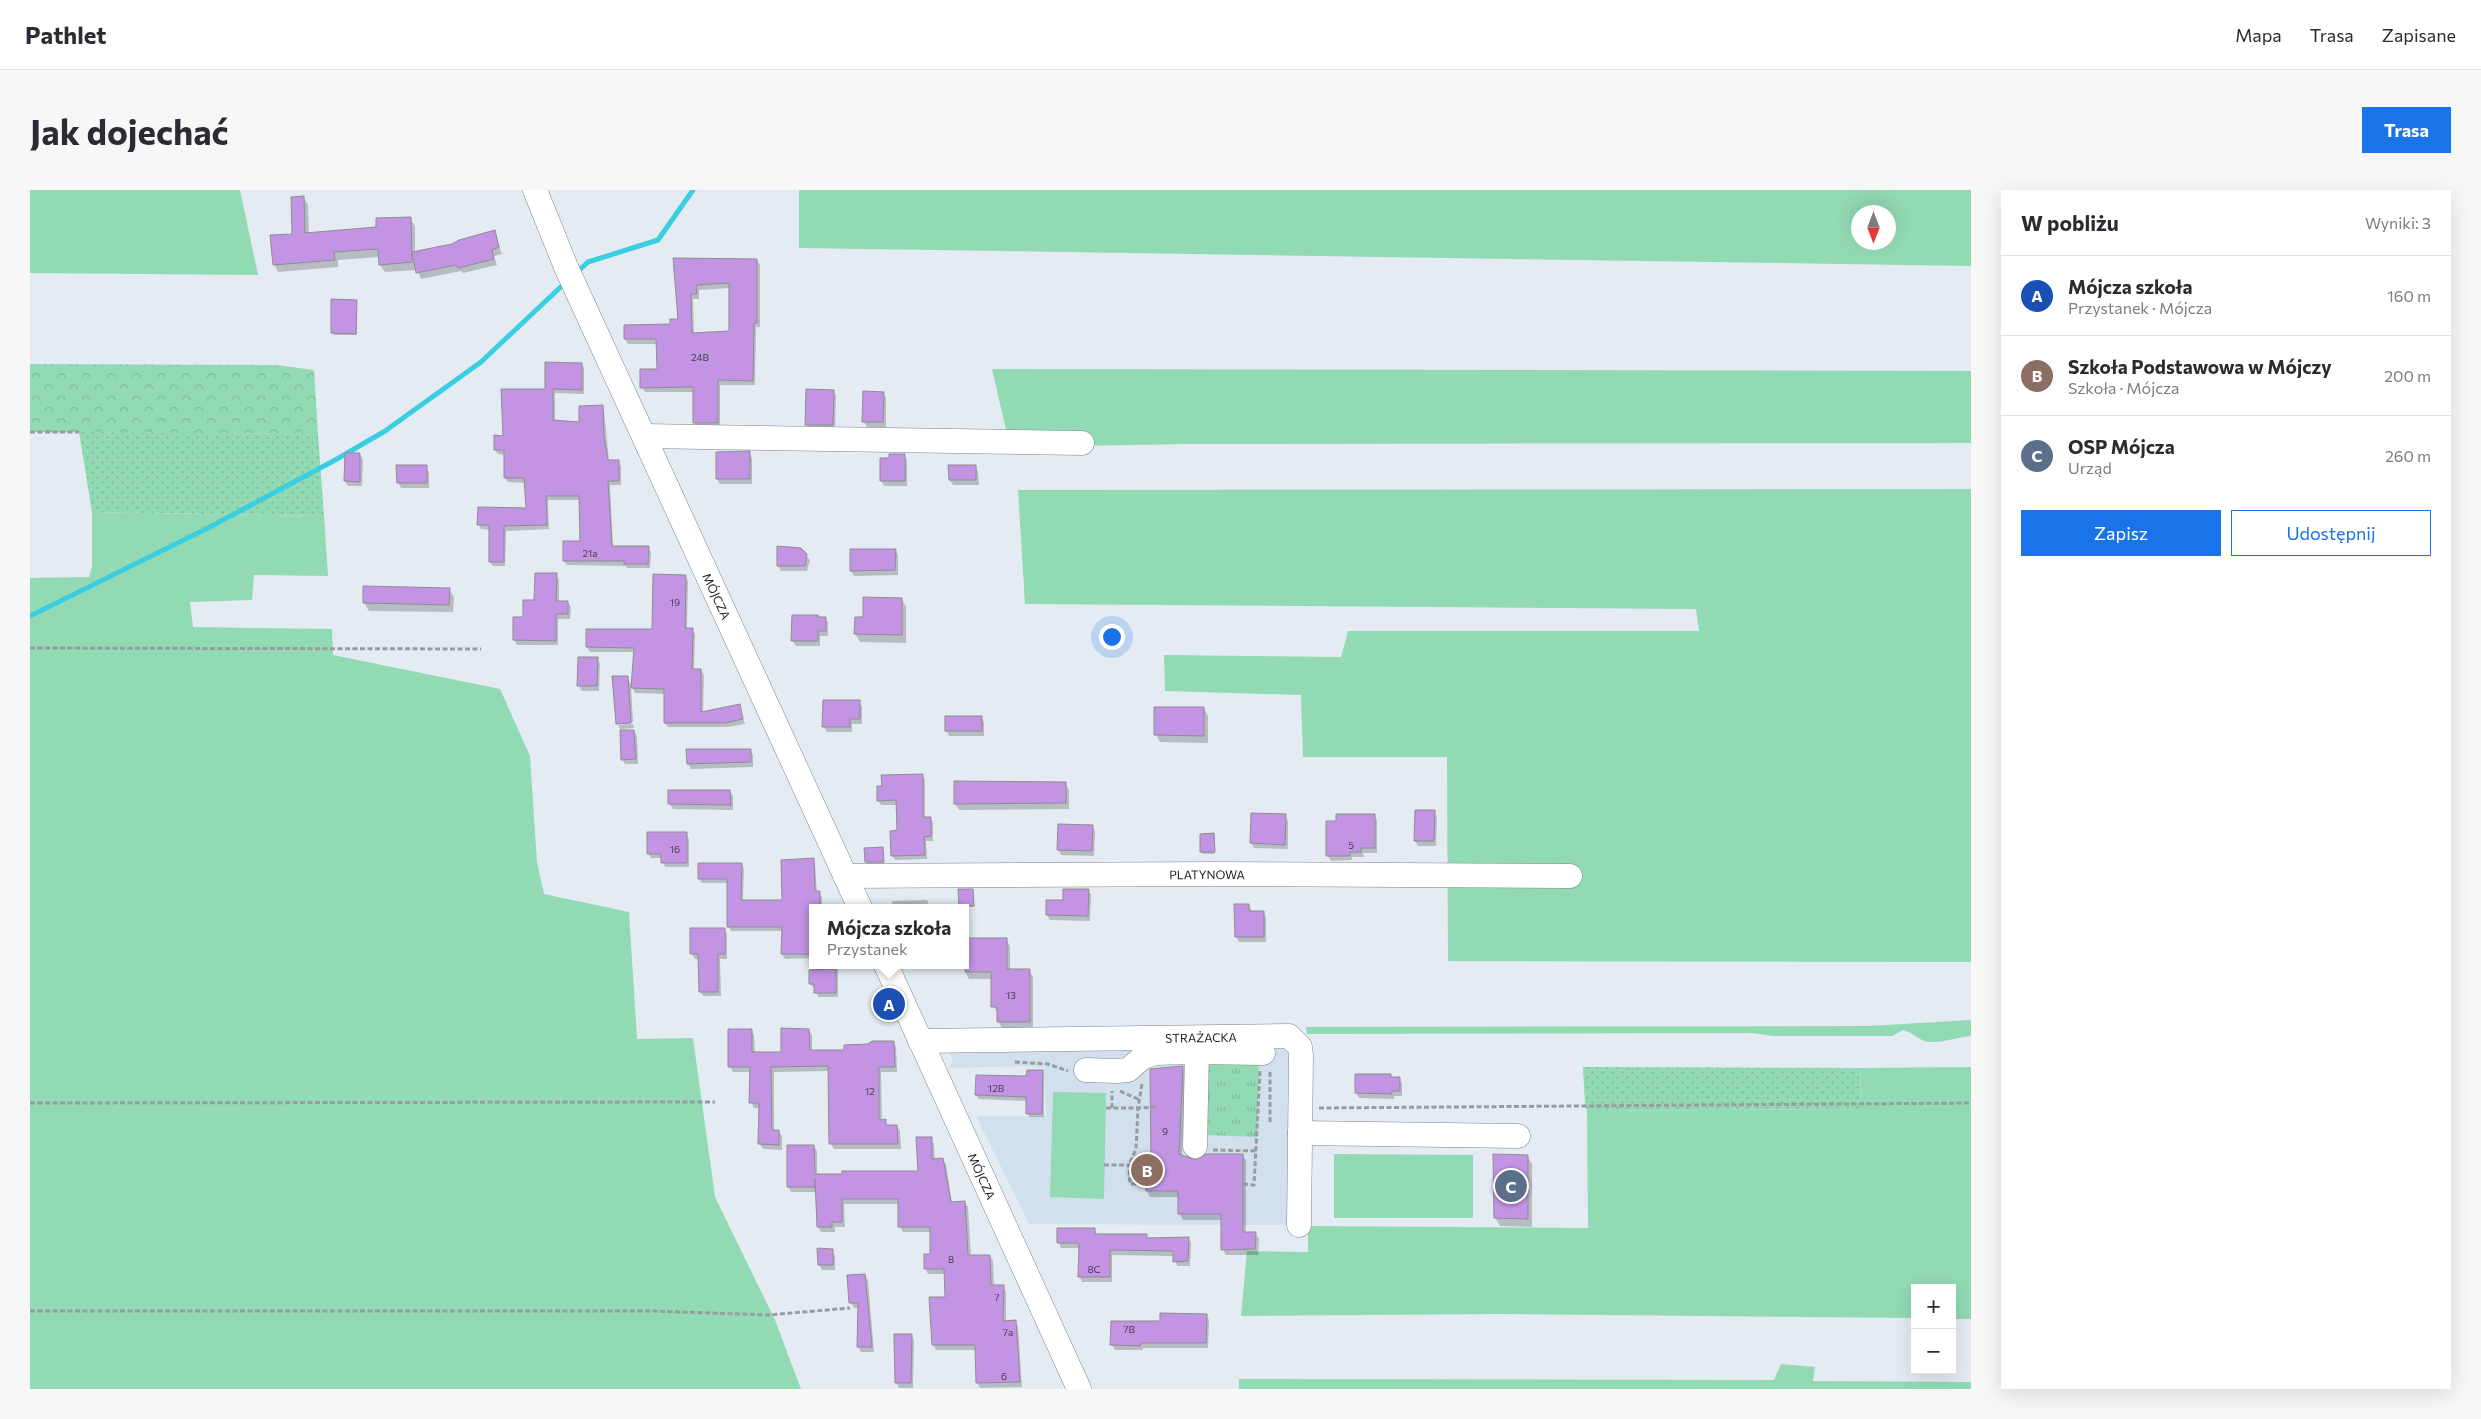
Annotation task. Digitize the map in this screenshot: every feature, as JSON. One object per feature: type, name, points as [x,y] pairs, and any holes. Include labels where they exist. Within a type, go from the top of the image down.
[{"type":"street","name":"MÓJCZA","points":[[535,190],[571,276],[858,904]]},
{"type":"street","points":[[644,436],[1082,443]]},
{"type":"street","name":"PLATYNOWA","points":[[845,876],[1192,874],[1570,876]]},
{"type":"street","name":"MÓJCZA","points":[[888,969],[1079,1389]]},
{"type":"street","name":"STRAŻACKA","points":[[920,1040],[1282,1035],[1296,1040],[1300,1048],[1301,1108],[1299,1225]]},
{"type":"street","points":[[1195,1146],[1197,1052]]},
{"type":"street","points":[[1080,1072],[1128,1070],[1144,1057],[1155,1053],[1262,1053]]},
{"type":"street","points":[[1300,1133],[1518,1136]]},
{"type":"path","points":[[30,432],[79,432]]},
{"type":"path","points":[[30,648],[480,648]]},
{"type":"path","points":[[1243,1184],[1254,1185],[1262,1053],[1267,1055],[1270,1064],[1270,1122]]},
{"type":"path","points":[[1012,1062],[1048,1064],[1080,1072]]},
{"type":"path","points":[[1142,1076],[1136,1149],[1129,1165],[1130,1184],[1146,1184]]},
{"type":"path","points":[[1112,1108],[1110,1087],[1140,1100]]},
{"type":"path","points":[[30,1103],[715,1102]]},
{"type":"path","points":[[1301,1108],[1971,1103]]},
{"type":"path","points":[[1106,1108],[1156,1107]]},
{"type":"path","points":[[1195,1146],[1195,1150],[1257,1151]]},
{"type":"path","points":[[1104,1165],[1129,1165]]},
{"type":"path","points":[[30,1311],[653,1311],[768,1315],[850,1308]]},
{"type":"shaded area","points":[[944,1043],[1282,1044],[1291,1052],[1291,1225],[1029,1224],[976,1116],[1046,1116],[1044,1068],[1023,1066],[949,1068],[953,1060]]},
{"type":"green space","points":[[30,190],[240,190],[258,275],[30,273]]},
{"type":"green space","points":[[799,190],[1971,190],[1971,266],[799,248]]},
{"type":"green space","points":[[30,364],[277,365],[314,370],[318,434],[30,432]]},
{"type":"green space","points":[[992,369],[1971,371],[1971,443],[1187,444],[1010,447]]},
{"type":"green space","points":[[79,432],[318,434],[324,516],[92,512]]},
{"type":"green space","points":[[1971,489],[1971,962],[1448,961],[1447,757],[1303,757],[1301,695],[1165,691],[1164,655],[1341,657],[1348,631],[1699,631],[1696,609],[1025,604],[1018,490]]},
{"type":"green space","points":[[92,512],[324,516],[328,576],[254,575],[252,600],[190,602],[193,627],[332,629],[333,655],[500,689],[530,756],[537,862],[544,894],[629,912],[637,1039],[693,1038],[715,1197],[775,1320],[801,1389],[30,1389],[30,578],[89,577],[92,567]]},
{"type":"green space","points":[[1971,1020],[1971,1036],[1932,1042],[1920,1039],[1903,1030],[1892,1036],[1773,1036],[1752,1033],[1307,1034],[1306,1027],[1868,1026]]},
{"type":"green space","points":[[1209,1058],[1259,1058],[1257,1137],[1207,1135]]},
{"type":"green space","points":[[1583,1067],[1861,1068],[1860,1109],[1587,1111]]},
{"type":"green space","points":[[1971,1067],[1971,1319],[1956,1319],[1956,1284],[1911,1284],[1911,1318],[1499,1314],[1241,1316],[1247,1251],[1308,1252],[1308,1226],[1588,1228],[1587,1111],[1860,1109],[1861,1068]]},
{"type":"green space","points":[[1053,1092],[1106,1093],[1104,1199],[1050,1197]]},
{"type":"green space","points":[[1334,1154],[1473,1155],[1473,1218],[1334,1218]]},
{"type":"green space","points":[[1781,1364],[1815,1367],[1813,1381],[1971,1382],[1971,1389],[1239,1389],[1239,1379],[1774,1380]]},
{"type":"building","points":[[304,196],[305,233],[376,227],[376,218],[411,217],[412,262],[379,265],[378,249],[334,252],[335,260],[273,265],[270,235],[292,234],[291,197]]},
{"type":"building","points":[[495,230],[499,247],[492,250],[494,259],[458,268],[456,265],[416,273],[412,252],[452,244],[459,240]]},
{"type":"building","points":[[673,258],[757,259],[757,323],[754,323],[753,381],[718,380],[718,423],[693,423],[693,387],[640,388],[640,369],[657,369],[656,339],[624,339],[624,325],[670,324],[670,319],[678,319]],"holes":[[[729,283],[729,331],[692,333],[691,294],[697,294],[696,285]]]},
{"type":"building","points":[[331,299],[357,300],[356,334],[331,333]]},
{"type":"building","points":[[545,362],[582,363],[582,390],[553,389],[553,420],[579,422],[579,406],[603,405],[604,437],[608,460],[619,460],[619,481],[608,481],[612,546],[649,546],[648,564],[624,564],[624,561],[563,561],[563,541],[580,541],[579,496],[546,496],[547,525],[504,526],[504,562],[489,562],[489,525],[477,525],[478,507],[526,508],[524,478],[504,478],[504,450],[494,450],[494,435],[503,436],[501,389],[545,389]]},
{"type":"building","points":[[806,389],[834,390],[833,425],[805,425]]},
{"type":"building","points":[[863,391],[884,392],[883,422],[862,422]]},
{"type":"building","points":[[750,451],[750,479],[716,479],[716,452]]},
{"type":"building","points":[[345,453],[360,453],[360,482],[344,481]]},
{"type":"building","points":[[889,454],[905,454],[905,481],[880,481],[880,458],[889,458]]},
{"type":"building","points":[[396,465],[427,465],[427,483],[397,483]]},
{"type":"building","points":[[948,465],[976,465],[976,480],[949,480]]},
{"type":"building","points":[[777,546],[801,548],[807,554],[805,566],[777,566]]},
{"type":"building","points":[[850,549],[896,549],[895,570],[850,571]]},
{"type":"building","points":[[535,573],[557,573],[556,601],[568,601],[568,614],[556,614],[556,641],[513,640],[513,617],[523,617],[523,600],[534,600]]},
{"type":"building","points":[[653,574],[686,575],[685,628],[693,628],[692,669],[701,669],[701,712],[740,704],[743,719],[725,723],[664,723],[664,689],[631,688],[634,648],[586,647],[586,629],[652,629]]},
{"type":"building","points":[[363,586],[450,588],[449,605],[363,603]]},
{"type":"building","points":[[863,597],[902,598],[902,635],[854,634],[855,617],[863,617]]},
{"type":"building","points":[[792,615],[818,615],[818,617],[826,617],[826,631],[818,631],[818,641],[791,641]]},
{"type":"building","points":[[578,657],[598,657],[597,686],[577,686]]},
{"type":"building","points":[[612,676],[628,676],[631,723],[616,724]]},
{"type":"building","points":[[823,700],[860,700],[860,719],[850,719],[850,727],[822,727]]},
{"type":"building","points":[[1154,707],[1204,707],[1204,736],[1154,735]]},
{"type":"building","points":[[945,716],[982,716],[982,731],[945,731]]},
{"type":"building","points":[[620,730],[634,730],[636,759],[621,760]]},
{"type":"building","points":[[686,749],[751,749],[751,762],[687,764]]},
{"type":"building","points":[[923,774],[923,817],[931,817],[931,836],[924,837],[925,855],[891,856],[890,831],[897,830],[896,800],[877,801],[877,786],[882,786],[881,775]]},
{"type":"building","points":[[954,781],[1066,782],[1066,803],[954,804]]},
{"type":"building","points":[[668,790],[730,790],[731,805],[668,804]]},
{"type":"building","points":[[1415,810],[1435,810],[1434,841],[1414,841]]},
{"type":"building","points":[[1251,813],[1286,814],[1285,845],[1250,843]]},
{"type":"building","points":[[1336,814],[1375,814],[1375,848],[1361,848],[1361,852],[1350,852],[1350,856],[1326,856],[1326,821],[1336,821]]},
{"type":"building","points":[[1058,824],[1093,825],[1092,851],[1057,850]]},
{"type":"building","points":[[647,832],[687,832],[687,863],[661,863],[661,854],[647,854]]},
{"type":"building","points":[[1214,833],[1215,852],[1200,852],[1200,834]]},
{"type":"building","points":[[883,847],[884,862],[865,862],[864,848]]},
{"type":"building","points":[[814,858],[815,891],[820,891],[820,904],[809,904],[809,954],[781,954],[782,927],[727,927],[727,879],[698,879],[698,863],[742,863],[741,900],[782,900],[781,860]]},
{"type":"building","points":[[958,889],[973,889],[974,906],[959,904]]},
{"type":"building","points":[[1063,889],[1089,889],[1088,916],[1046,915],[1046,900],[1063,900]]},
{"type":"building","points":[[1234,904],[1249,904],[1249,911],[1264,911],[1264,937],[1235,937]]},
{"type":"building","points":[[690,928],[725,928],[725,954],[718,954],[718,992],[699,992],[698,954],[690,954]]},
{"type":"building","points":[[969,938],[1007,938],[1007,969],[1030,969],[1030,1022],[997,1022],[997,1007],[991,1007],[991,972],[965,972],[965,969],[969,969]]},
{"type":"building","points":[[836,969],[836,993],[814,993],[814,984],[809,984],[809,970]]},
{"type":"building","points":[[781,1028],[809,1029],[810,1050],[844,1050],[844,1045],[868,1044],[872,1041],[894,1041],[895,1067],[879,1067],[879,1120],[886,1119],[886,1125],[897,1125],[898,1144],[829,1144],[828,1066],[771,1067],[772,1130],[779,1130],[779,1145],[758,1144],[759,1103],[749,1103],[750,1067],[728,1067],[728,1029],[752,1029],[752,1052],[781,1052]]},
{"type":"building","points":[[1183,1066],[1179,1154],[1195,1160],[1206,1154],[1243,1154],[1243,1232],[1256,1232],[1255,1249],[1221,1250],[1221,1214],[1178,1214],[1178,1191],[1146,1191],[1146,1165],[1151,1165],[1150,1069]]},
{"type":"building","points":[[1027,1070],[1043,1070],[1042,1114],[1026,1114],[1026,1097],[975,1095],[976,1075],[1026,1076]]},
{"type":"building","points":[[1355,1074],[1391,1074],[1391,1077],[1400,1077],[1400,1091],[1392,1091],[1392,1094],[1355,1093]]},
{"type":"building","points":[[916,1137],[932,1137],[932,1159],[943,1158],[951,1202],[965,1201],[968,1255],[990,1255],[991,1285],[1004,1285],[1003,1321],[1016,1320],[1020,1382],[976,1383],[975,1345],[932,1345],[929,1297],[945,1297],[944,1269],[924,1269],[924,1254],[930,1254],[930,1227],[898,1227],[898,1199],[842,1199],[842,1222],[832,1222],[832,1227],[817,1227],[815,1179],[815,1187],[787,1187],[787,1145],[814,1145],[815,1174],[842,1174],[842,1171],[918,1171]]},
{"type":"building","points":[[1493,1154],[1528,1155],[1528,1219],[1494,1218]]},
{"type":"building","points":[[1057,1228],[1095,1228],[1095,1234],[1147,1234],[1147,1238],[1189,1237],[1188,1261],[1173,1262],[1173,1251],[1110,1250],[1110,1277],[1078,1277],[1079,1243],[1057,1243]]},
{"type":"building","points":[[817,1248],[833,1249],[833,1265],[818,1265]]},
{"type":"building","points":[[865,1274],[872,1347],[857,1347],[858,1303],[849,1303],[847,1275]]},
{"type":"building","points":[[1160,1313],[1207,1314],[1206,1343],[1141,1343],[1140,1346],[1110,1345],[1111,1321],[1160,1321]]},
{"type":"building","points":[[894,1334],[912,1334],[911,1383],[895,1383]]},
{"type":"waterway","points":[[575,274],[588,262],[658,240],[693,190]]},
{"type":"waterway","points":[[30,616],[208,528],[385,431],[481,362],[567,281]]},
{"type":"place","name":"Mójcza szkoła","points":[[889,1004]]},
{"type":"place","name":"Szkoła Podstawowa w Mójczy","points":[[1147,1170]]},
{"type":"place","name":"OSP Mójcza","points":[[1511,1186]]}]
